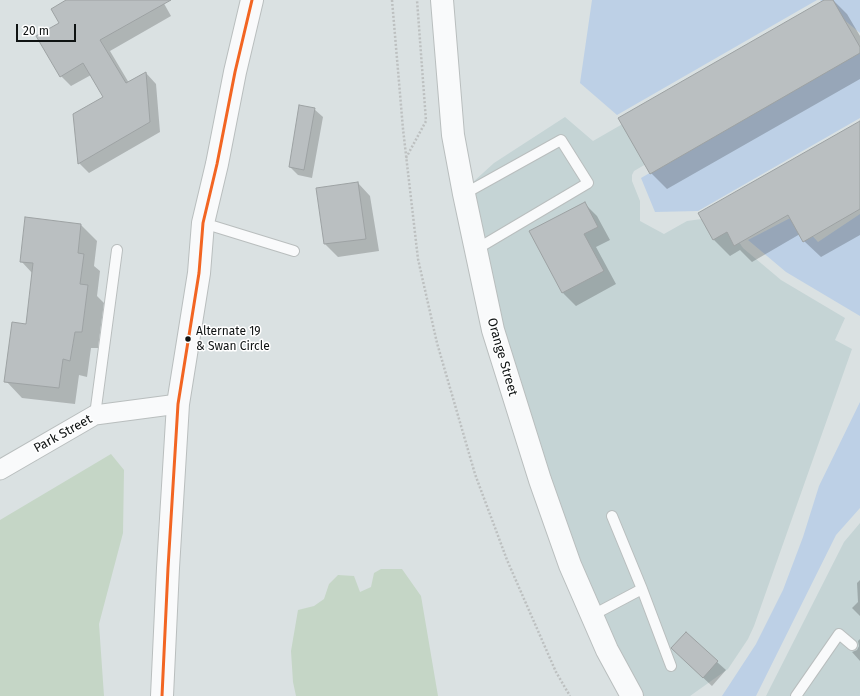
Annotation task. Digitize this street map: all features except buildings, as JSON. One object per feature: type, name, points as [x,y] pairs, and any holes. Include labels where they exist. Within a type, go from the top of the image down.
[{"type":"street","points":[[162,696],[178,404],[199,273],[203,223],[252,0]]},
{"type":"street","name":"Orange Street","points":[[442,0],[453,136],[475,250],[493,330],[540,480],[570,565],[607,650],[632,696]]},
{"type":"street","name":"Park Street","points":[[0,470],[95,415],[178,404]]},
{"type":"lane","points":[[464,194],[561,140],[588,183],[475,250]]},
{"type":"lane","points":[[203,223],[294,251]]},
{"type":"lane","points":[[95,415],[117,250]]},
{"type":"lane","points":[[612,516],[671,666]]},
{"type":"lane","points":[[591,616],[642,589]]},
{"type":"lane","points":[[796,696],[839,634],[852,645]]},
{"type":"path","points":[[392,0],[403,130],[418,259],[436,343],[475,474],[507,560],[556,672],[570,696]]},
{"type":"path","points":[[406,159],[426,121],[417,0]]},
{"type":"shaded area","points":[[819,11],[847,47],[634,171],[632,175],[632,181],[640,201],[640,221],[664,234],[687,221],[796,206],[739,242],[743,248],[781,280],[845,318],[835,340],[852,349],[754,626],[748,639],[728,669],[690,696],[644,696],[616,645],[579,562],[550,477],[503,328],[472,183],[494,163],[565,117],[593,141]]},
{"type":"shaded area","points":[[860,523],[860,696],[766,696],[844,542]]},
{"type":"green space","points":[[111,454],[124,470],[123,533],[99,624],[104,696],[0,696],[0,520]]},
{"type":"green space","points":[[381,569],[402,569],[421,596],[438,696],[296,696],[293,682],[291,651],[298,610],[314,606],[324,599],[329,584],[338,575],[354,576],[360,592],[371,587],[374,573]]},
{"type":"water","points":[[592,0],[817,0],[617,115],[580,83]]},
{"type":"water","points":[[820,0],[860,0],[860,33]]},
{"type":"water","points":[[860,51],[860,118],[698,211],[655,212],[641,178]]},
{"type":"water","points":[[860,214],[860,316],[786,272],[748,240],[794,216],[818,242]]},
{"type":"water","points":[[860,402],[860,508],[836,535],[756,696],[722,696],[756,644],[783,590],[803,537],[819,486]]},
{"type":"transit line","points":[[162,696],[178,404],[199,273],[203,223],[252,0]]},
{"type":"place","name":"Alternate 19 & Swan Circle","points":[[188,339]]}]
